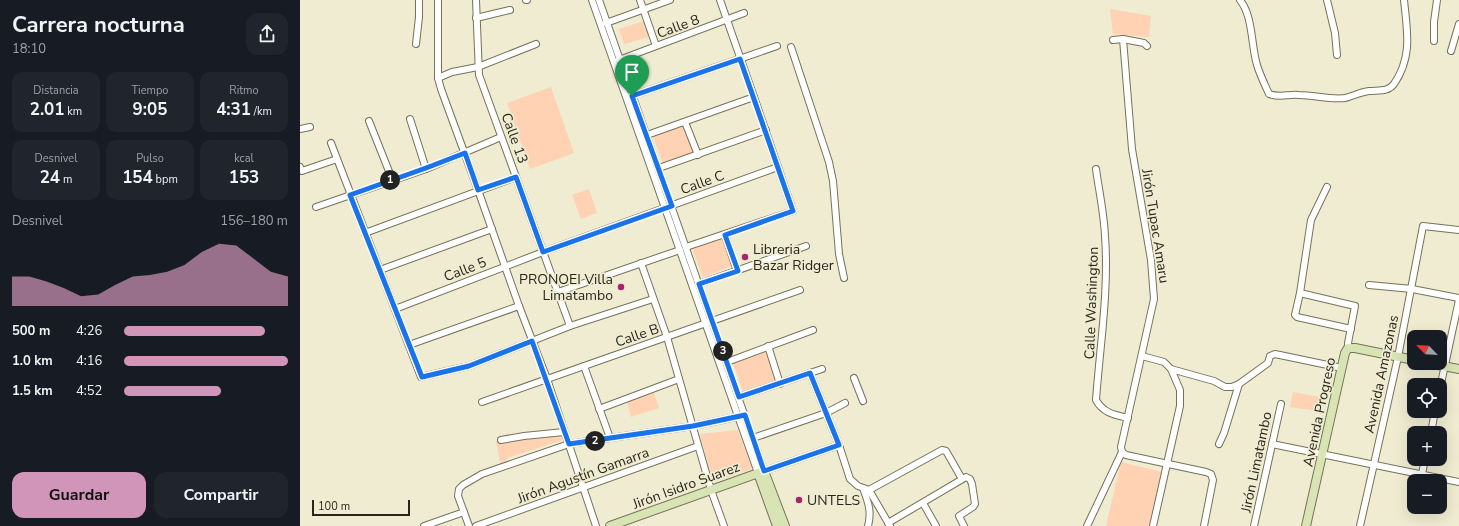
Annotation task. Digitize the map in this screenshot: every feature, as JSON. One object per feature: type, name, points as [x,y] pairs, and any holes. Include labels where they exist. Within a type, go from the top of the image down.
[{"type":"street","points":[[416,44],[419,0]]},
{"type":"street","points":[[438,0],[438,78],[569,444],[596,526]]},
{"type":"street","name":"Calle 13","points":[[476,0],[479,75],[570,326]]},
{"type":"street","points":[[592,0],[680,250],[727,362],[753,438],[761,472],[777,526]]},
{"type":"street","points":[[599,0],[699,284],[738,417],[785,526]]},
{"type":"street","points":[[640,0],[656,46]]},
{"type":"street","points":[[606,23],[670,0]]},
{"type":"street","points":[[686,247],[793,211],[720,0]]},
{"type":"street","points":[[1240,0],[1244,6],[1248,20],[1257,65],[1269,94],[1277,97],[1298,94],[1337,98],[1346,98],[1368,91],[1381,91],[1391,88],[1394,84],[1407,55],[1408,48],[1404,0]]},
{"type":"street","points":[[1327,0],[1335,33],[1337,55]]},
{"type":"street","points":[[1434,41],[1434,22],[1437,0]]},
{"type":"street","points":[[476,18],[510,10]]},
{"type":"street","name":"Calle 8","points":[[619,60],[744,14]]},
{"type":"street","points":[[1451,51],[1459,24]]},
{"type":"street","points":[[1113,40],[1123,39],[1144,42],[1147,46]]},
{"type":"street","name":"Jirón Tupac Amaru","points":[[1087,526],[1122,452],[1121,447],[1154,299],[1151,260],[1132,149],[1123,39]]},
{"type":"street","points":[[438,78],[452,72],[478,66],[536,44]]},
{"type":"street","points":[[632,96],[777,46]]},
{"type":"street","points":[[791,47],[829,162],[833,181],[839,254],[844,278]]},
{"type":"street","points":[[647,135],[754,96]]},
{"type":"street","points":[[410,119],[426,168]]},
{"type":"street","points":[[369,121],[392,179]]},
{"type":"street","points":[[685,122],[698,155]]},
{"type":"street","points":[[300,129],[310,127]]},
{"type":"street","points":[[659,168],[766,130]]},
{"type":"street","points":[[316,207],[426,168],[501,137]]},
{"type":"street","points":[[331,143],[365,234],[422,377],[469,366],[570,326],[653,299]]},
{"type":"street","points":[[300,167],[302,171],[337,159]]},
{"type":"street","name":"Calle C","points":[[543,252],[778,167]]},
{"type":"street","name":"Calle Washington","points":[[1096,169],[1105,235],[1106,261],[1104,326],[1096,400],[1101,407],[1112,415],[1128,418]]},
{"type":"street","points":[[365,234],[478,190],[516,177]]},
{"type":"street","points":[[1327,187],[1312,220],[1300,293],[1295,313],[1297,317],[1351,329]]},
{"type":"street","name":"Avenida Amazonas","points":[[1360,526],[1398,357],[1423,226],[1459,230]]},
{"type":"street","points":[[380,270],[492,229]]},
{"type":"street","points":[[725,235],[738,271]]},
{"type":"street","points":[[699,284],[806,246]]},
{"type":"street","points":[[558,292],[680,250]]},
{"type":"street","name":"Calle 5","points":[[395,309],[543,252]]},
{"type":"street","points":[[641,263],[667,337],[711,490],[724,526]]},
{"type":"street","points":[[1369,285],[1412,289],[1459,299],[1447,356]]},
{"type":"street","name":"Calle B","points":[[482,402],[800,290]]},
{"type":"street","name":"Avenida Progreso","points":[[1300,293],[1353,305],[1355,308],[1348,348],[1345,353],[1324,453],[1306,526]]},
{"type":"street","points":[[409,345],[519,306]]},
{"type":"street","points":[[727,362],[813,330]]},
{"type":"street","points":[[768,346],[780,384]]},
{"type":"street","points":[[1348,348],[1355,348],[1407,359]]},
{"type":"street","points":[[1171,369],[1214,381],[1225,387],[1232,387],[1239,384],[1268,362],[1270,356],[1275,354],[1342,368]]},
{"type":"street","points":[[1142,356],[1164,362],[1171,369],[1180,390],[1180,406],[1153,526]]},
{"type":"street","points":[[584,366],[610,438]]},
{"type":"street","points":[[1447,366],[1459,369]]},
{"type":"street","points":[[739,397],[822,369]]},
{"type":"street","points":[[810,373],[839,445],[850,478],[858,486],[869,490],[889,524],[966,477],[970,478],[976,504],[959,516],[964,526]]},
{"type":"street","points":[[854,378],[863,401]]},
{"type":"street","points":[[599,409],[679,379]]},
{"type":"street","points":[[1219,444],[1224,433],[1239,384]]},
{"type":"street","points":[[753,438],[826,413],[845,403]]},
{"type":"street","name":"Jirón Limatambo","points":[[1254,526],[1281,404]]},
{"type":"street","points":[[469,526],[458,496],[459,490],[463,485],[482,474],[569,444],[693,426],[745,415]]},
{"type":"street","points":[[501,440],[532,434],[564,432]]},
{"type":"street","points":[[1272,444],[1324,453],[1422,474],[1424,466]]},
{"type":"street","name":"Jirón Isidro Suarez","points":[[610,526],[839,445]]},
{"type":"street","name":"Jirón Agustín Gamarra","points":[[476,526],[698,446]]},
{"type":"street","points":[[869,490],[942,450],[946,451],[962,479]]},
{"type":"street","points":[[1122,452],[1126,455],[1211,474],[1213,480],[1204,526]]},
{"type":"street","points":[[1447,479],[1459,482]]},
{"type":"street","points":[[863,488],[870,508],[868,526]]},
{"type":"street","points":[[923,503],[936,526]]},
{"type":"street","points":[[424,526],[464,512]]},
{"type":"shaded area","points":[[1110,9],[1151,16],[1149,37],[1113,34]]},
{"type":"shaded area","points":[[644,21],[649,37],[624,44],[619,29]]},
{"type":"shaded area","points":[[551,87],[574,153],[530,169],[507,103]]},
{"type":"shaded area","points":[[683,125],[693,153],[663,164],[653,136]]},
{"type":"shaded area","points":[[589,189],[597,213],[581,219],[572,195]]},
{"type":"shaded area","points":[[724,236],[734,265],[703,277],[692,248]]},
{"type":"shaded area","points":[[766,351],[776,380],[743,392],[733,363]]},
{"type":"shaded area","points":[[1293,392],[1319,397],[1317,411],[1290,407]]},
{"type":"shaded area","points":[[654,393],[659,408],[631,417],[627,401]]},
{"type":"shaded area","points":[[738,430],[752,469],[713,482],[700,434]]},
{"type":"shaded area","points":[[557,433],[562,435],[562,440],[507,458],[507,460],[500,463],[496,441]]},
{"type":"shaded area","points":[[1121,462],[1162,472],[1149,526],[1106,526]]},
{"type":"place","name":"Libreria Bazar Ridger","points":[[745,257]]},
{"type":"place","name":"PRONOEI Villa Limatambo","points":[[621,287]]},
{"type":"place","name":"UNTELS","points":[[799,500]]},
{"type":"route","points":[[740,59],[793,211],[725,235],[738,271],[699,284],[739,397],[810,373],[839,445],[764,471],[745,415],[693,426],[569,444],[532,341],[469,366],[422,377],[350,195],[465,153],[478,190],[516,177],[543,252],[672,206],[632,96],[740,59]]}]
